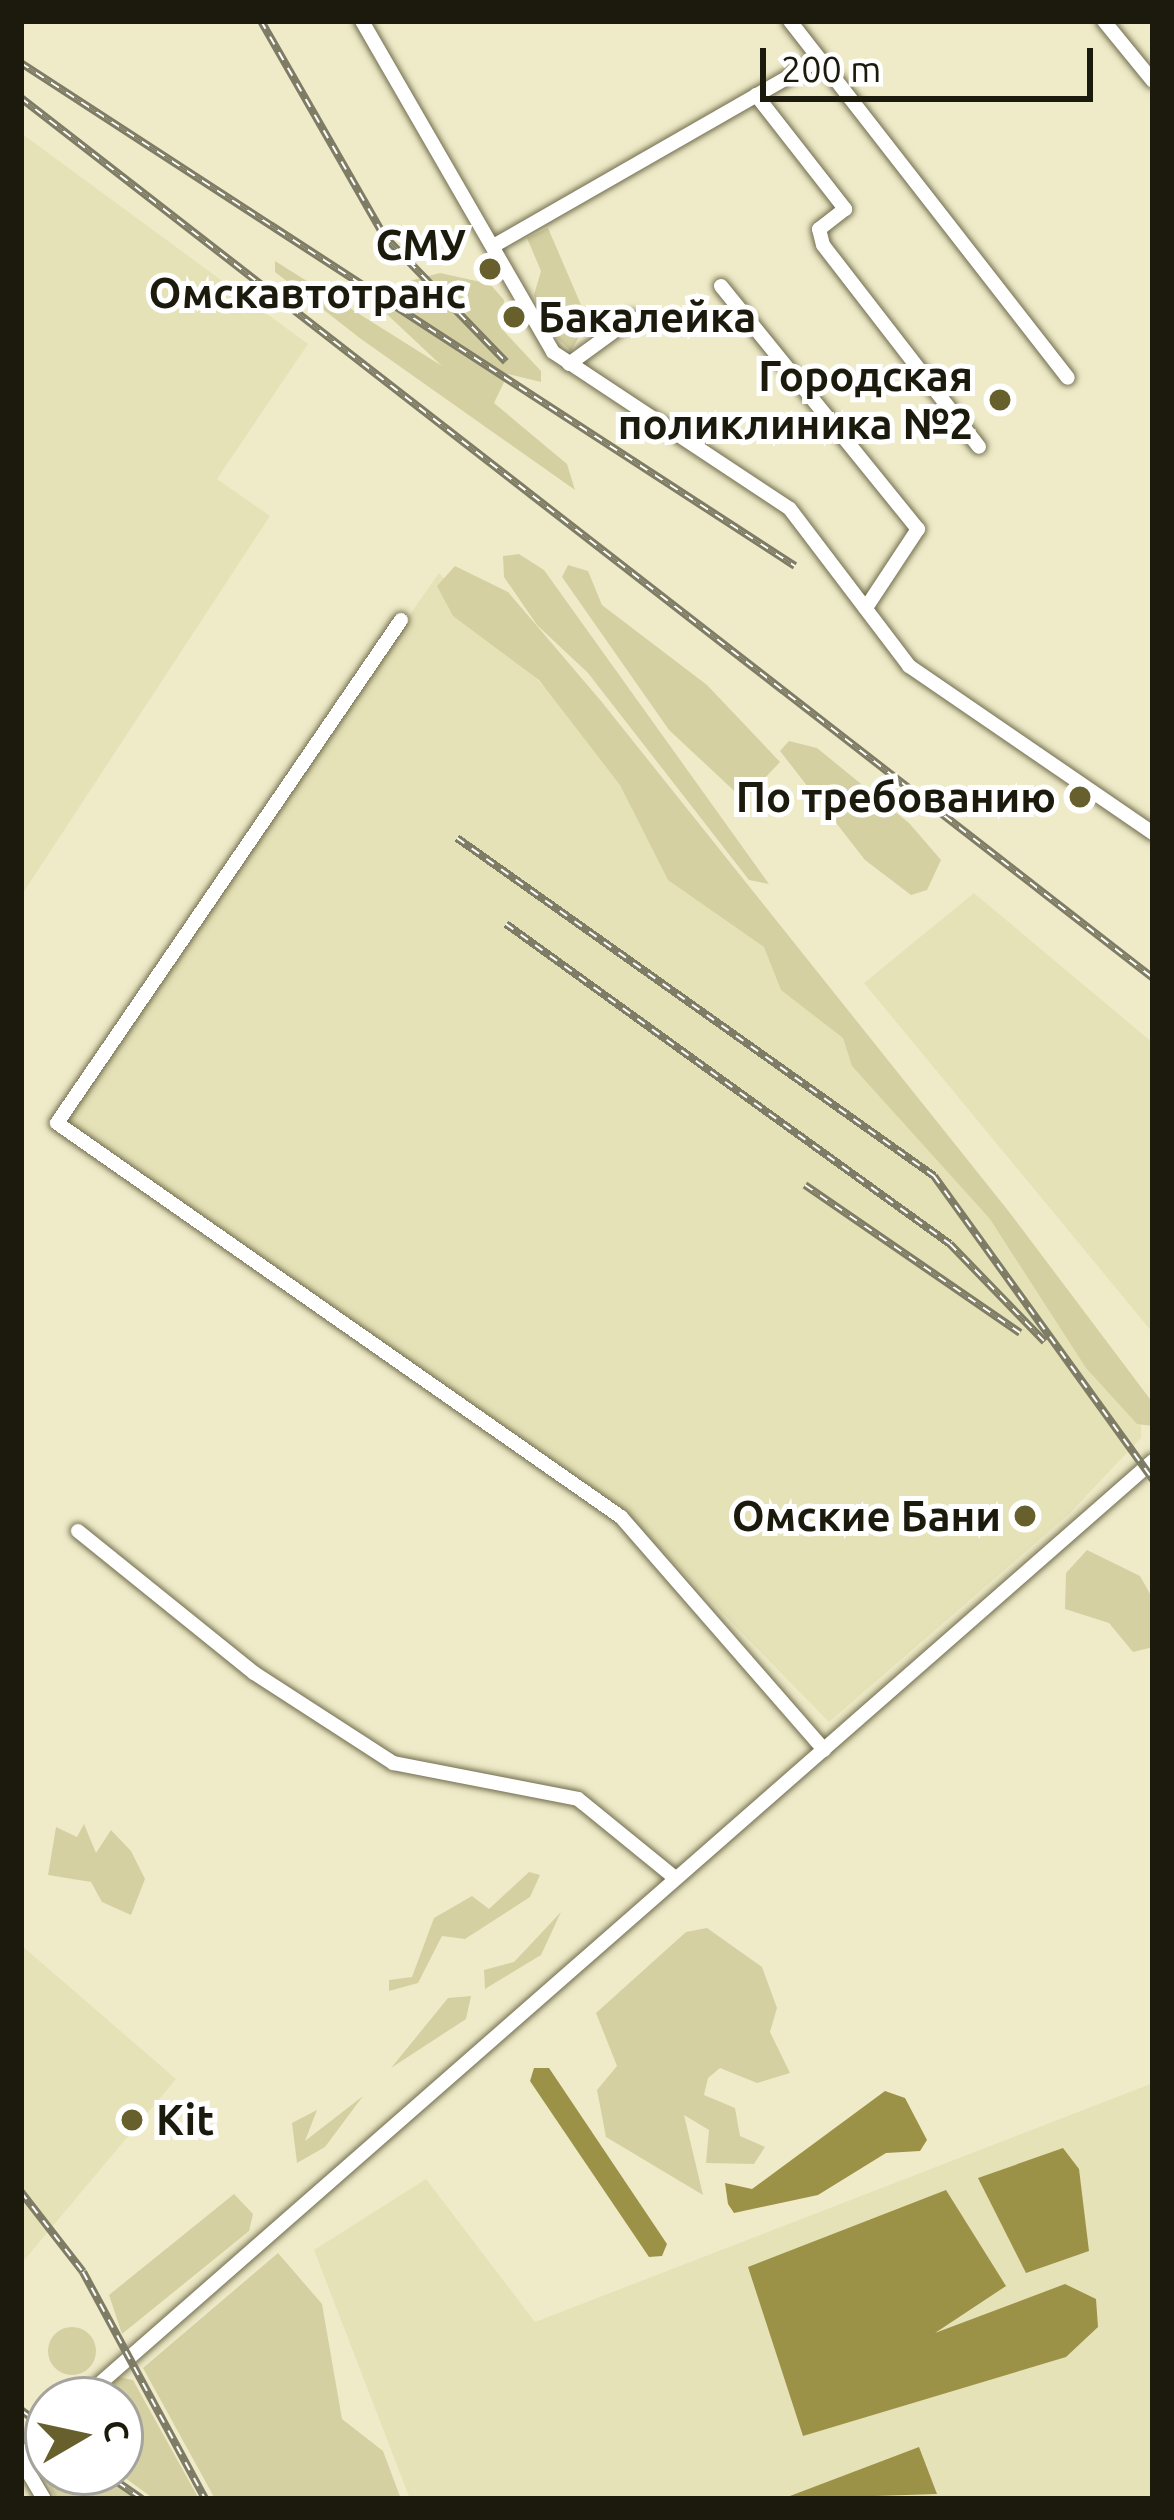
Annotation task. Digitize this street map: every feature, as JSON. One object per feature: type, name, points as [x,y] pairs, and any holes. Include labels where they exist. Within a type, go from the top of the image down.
[{"type":"street","points":[[362,21],[495,245],[545,342],[569,364],[790,509],[909,666],[1153,833]]},
{"type":"street","points":[[790,21],[1068,378]]},
{"type":"street","points":[[1104,21],[1153,81]]},
{"type":"street","points":[[495,245],[820,59]]},
{"type":"street","points":[[756,95],[844,208],[819,229],[823,244],[979,447]]},
{"type":"street","points":[[721,286],[918,529],[866,608]]},
{"type":"street","points":[[569,364],[632,318]]},
{"type":"street","points":[[401,620],[57,1124],[621,1517],[824,1750]]},
{"type":"street","points":[[108,2376],[1153,1461]]},
{"type":"street","points":[[78,1531],[254,1673],[393,1762],[578,1799],[674,1876]]},
{"type":"street","points":[[21,2458],[44,2499]]},
{"type":"shaded area","points":[[21,133],[308,344],[217,479],[270,516],[21,896]]},
{"type":"shaded area","points":[[548,228],[588,321],[571,351],[542,324],[534,295],[541,271],[527,238]]},
{"type":"shaded area","points":[[275,261],[442,366],[376,304],[394,285],[440,273],[490,284],[504,300],[501,328],[541,371],[541,382],[508,374],[494,403],[567,464],[575,490],[361,339],[275,272]]},
{"type":"shaded area","points":[[519,554],[544,570],[769,884],[749,880],[588,673],[537,625],[504,577],[503,556]]},
{"type":"shaded area","points":[[568,565],[588,571],[602,605],[707,685],[780,762],[744,800],[669,730],[562,577]]},
{"type":"shaded area","points":[[455,566],[508,592],[601,701],[1010,1213],[1153,1403],[1153,1426],[1137,1424],[1086,1368],[990,1219],[852,1066],[843,1038],[781,990],[764,947],[668,880],[620,785],[539,680],[453,616],[437,586]]},
{"type":"shaded area","points":[[439,573],[697,852],[1141,1402],[1141,1438],[1069,1514],[829,1722],[620,1508],[66,1126],[66,1107]]},
{"type":"shaded area","points":[[789,741],[817,748],[909,823],[941,860],[927,890],[911,895],[865,860],[780,751]]},
{"type":"shaded area","points":[[974,893],[1153,1043],[1153,1333],[864,983]]},
{"type":"shaded area","points":[[1087,1550],[1140,1576],[1153,1599],[1153,1647],[1133,1652],[1109,1623],[1065,1609],[1066,1573]]},
{"type":"shaded area","points":[[84,1824],[96,1853],[111,1830],[131,1851],[145,1879],[131,1915],[102,1902],[91,1882],[48,1875],[56,1827],[77,1837]]},
{"type":"shaded area","points":[[529,1872],[540,1875],[530,1897],[465,1939],[442,1936],[418,1983],[389,1991],[389,1980],[412,1977],[434,1918],[472,1896],[489,1909]]},
{"type":"shaded area","points":[[561,1912],[541,1955],[485,1989],[484,1970],[514,1962]]},
{"type":"shaded area","points":[[707,1928],[762,1967],[777,2008],[770,2032],[790,2073],[757,2083],[720,2068],[708,2078],[704,2095],[735,2108],[740,2136],[765,2147],[754,2164],[706,2163],[709,2130],[684,2115],[703,2195],[606,2137],[597,2090],[617,2066],[596,2013],[686,1932]]},
{"type":"shaded area","points":[[21,1945],[176,2079],[21,2264]]},
{"type":"shaded area","points":[[471,1996],[466,2019],[391,2068],[448,1998]]},
{"type":"shaded area","points":[[534,2068],[549,2068],[667,2244],[662,2256],[649,2257],[530,2081]]},
{"type":"shaded area","points":[[1153,2083],[1153,2499],[410,2499],[314,2250],[426,2179],[535,2322]]},
{"type":"shaded area","points":[[885,2091],[905,2098],[927,2140],[920,2151],[886,2153],[818,2195],[734,2213],[725,2183],[752,2189]]},
{"type":"shaded area","points":[[363,2096],[325,2147],[297,2163],[292,2123],[317,2110],[305,2141]]},
{"type":"shaded area","points":[[1063,2148],[1079,2169],[1089,2251],[1026,2273],[978,2178]]},
{"type":"shaded area","points":[[946,2190],[1006,2286],[935,2333],[1065,2284],[1096,2299],[1098,2327],[1066,2357],[803,2436],[748,2267]]},
{"type":"shaded area","points":[[234,2194],[253,2214],[249,2231],[122,2334],[109,2295]]},
{"type":"shaded area","points":[[278,2253],[322,2304],[342,2419],[383,2451],[401,2499],[215,2499],[143,2368]]},
{"type":"shaded area","points":[[72,2327],[89,2334],[96,2351],[89,2368],[72,2375],[55,2368],[48,2351],[55,2334]]},
{"type":"shaded area","points":[[144,2400],[199,2499],[154,2499],[144,2492]]},
{"type":"shaded area","points":[[919,2447],[937,2494],[782,2499]]},
{"type":"shaded area","points":[[54,2496],[135,2499],[56,2499]]},
{"type":"railway","points":[[261,21],[384,236],[506,362]]},
{"type":"railway","points":[[21,63],[795,566]]},
{"type":"railway","points":[[21,98],[1153,978]]},
{"type":"railway","points":[[457,838],[934,1176],[1153,1480]]},
{"type":"railway","points":[[506,924],[950,1244],[1045,1342]]},
{"type":"railway","points":[[805,1185],[1020,1333]]},
{"type":"railway","points":[[21,2192],[83,2272],[205,2499]]},
{"type":"railway","points":[[138,2496],[142,2499]]},
{"type":"place","name":"СМУ Омскавтотранс","points":[[490,269]]},
{"type":"place","name":"Бакалейка","points":[[514,317]]},
{"type":"place","name":"Городская поликлиника №2","points":[[1000,400]]},
{"type":"place","name":"По требованию","points":[[1080,797]]},
{"type":"place","name":"Омские Бани","points":[[1025,1516]]},
{"type":"place","name":"Kit","points":[[132,2120]]}]
